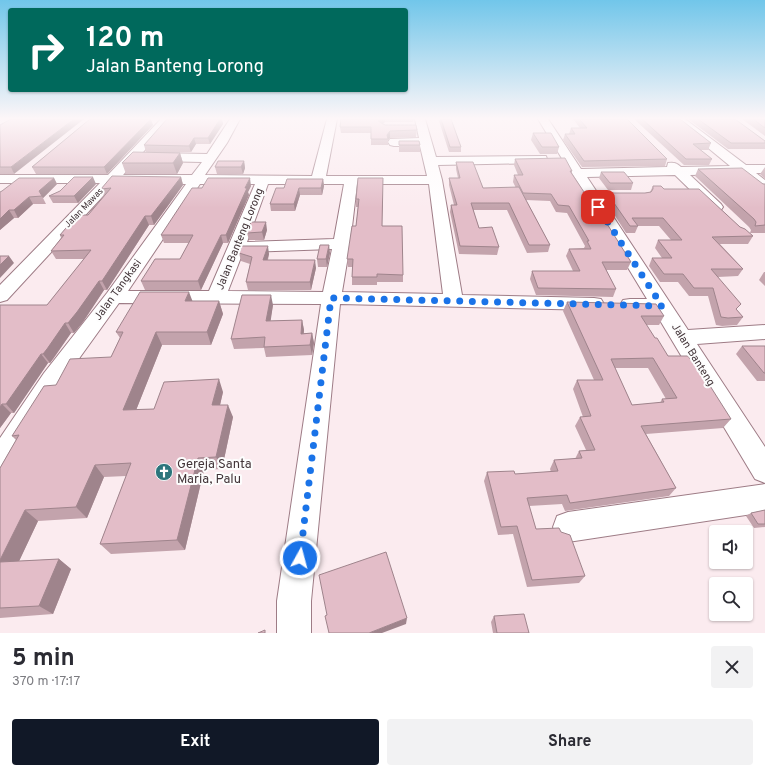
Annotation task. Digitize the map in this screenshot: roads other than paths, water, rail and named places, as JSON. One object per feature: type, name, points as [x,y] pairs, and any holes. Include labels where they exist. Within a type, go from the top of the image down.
[{"type":"street","name":"Jalan Mawas","points":[[0,296],[141,149]]},
{"type":"street","name":"Jalan Tangkasi","points":[[0,460],[52,379],[114,297],[217,149]]},
{"type":"street","points":[[318,180],[325,149]]},
{"type":"street","points":[[428,149],[435,180],[453,300]]},
{"type":"street","name":"Jalan Banteng","points":[[561,149],[572,166],[598,195],[662,306],[765,470]]},
{"type":"street","points":[[715,149],[765,187]]},
{"type":"street","points":[[662,155],[724,215]]},
{"type":"street","points":[[133,157],[211,158]]},
{"type":"street","points":[[431,161],[678,171],[765,169]]},
{"type":"street","points":[[19,179],[31,169]]},
{"type":"street","name":"Jalan Banteng Lorong","points":[[3,184],[19,179],[435,180]]},
{"type":"street","points":[[57,194],[74,179]]},
{"type":"street","name":"Jalan Banteng Lorong","points":[[216,298],[263,180]]},
{"type":"street","points":[[294,633],[294,601],[300,562],[331,298],[342,244],[351,180]]},
{"type":"street","points":[[236,247],[342,244]]},
{"type":"street","name":"Jalan Banteng Lorong","points":[[114,297],[453,300],[662,306]]},
{"type":"street","points":[[682,338],[765,332]]},
{"type":"street","points":[[568,527],[765,498]]},
{"type":"place","name":"Gereja Santa Maria, Palu","points":[[164,472]]}]
